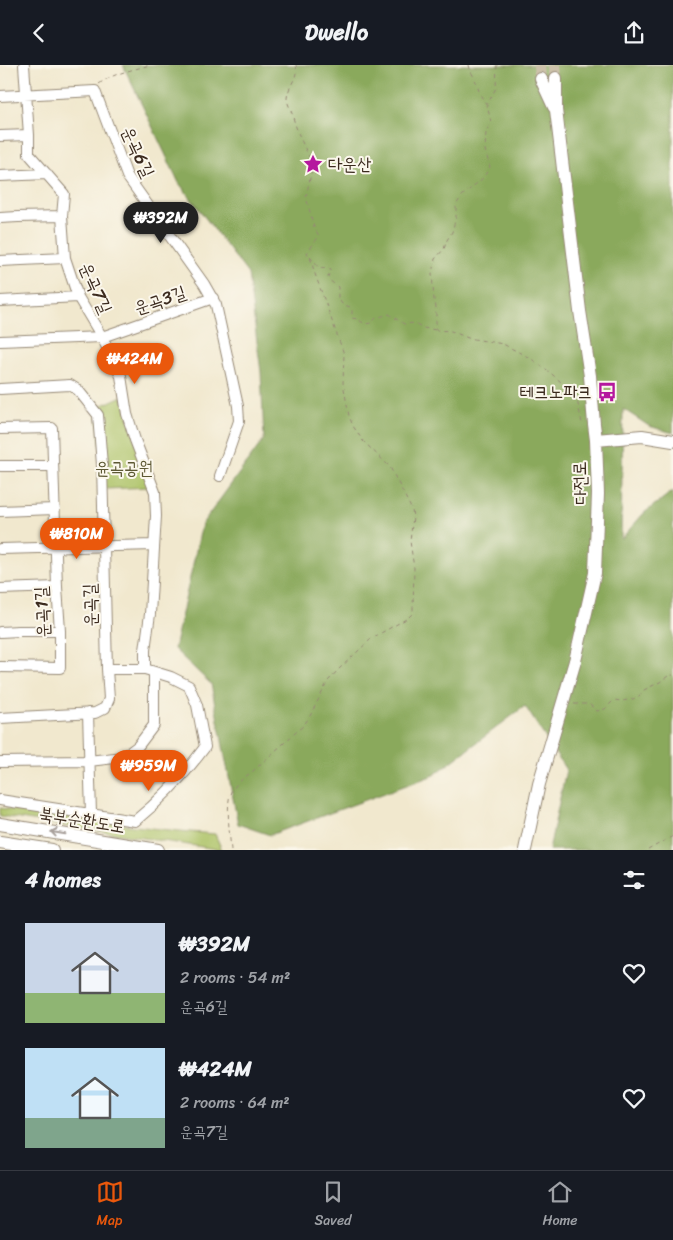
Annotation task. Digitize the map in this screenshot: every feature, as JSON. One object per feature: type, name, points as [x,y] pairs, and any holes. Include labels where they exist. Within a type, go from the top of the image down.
[{"type":"main road","name":"다전로","points":[[525,850],[539,784],[564,703],[595,573],[598,494],[596,440],[590,376],[580,311],[556,109],[556,78]]},
{"type":"main road","name":"다전로","points":[[541,79],[556,109]]},
{"type":"main road","points":[[596,440],[642,436],[673,441]]},
{"type":"main road","name":"북부순환도로","points":[[0,824],[158,850]]},
{"type":"main road","name":"북부순환도로","points":[[2,843],[52,850]]},
{"type":"street","name":"운곡7길","points":[[0,762],[89,761],[123,757],[138,746],[154,725],[150,671],[145,650],[150,614],[156,516],[155,492],[127,414],[121,376],[102,337],[78,297],[65,257],[62,216],[64,194],[29,154],[24,65]]},
{"type":"street","points":[[0,96],[90,91]]},
{"type":"street","name":"운곡6길","points":[[90,91],[95,91],[128,176],[204,284],[216,305],[238,405],[239,421],[220,476]]},
{"type":"street","points":[[0,136],[29,135]]},
{"type":"street","points":[[0,176],[47,174]]},
{"type":"street","points":[[0,218],[62,216]]},
{"type":"street","points":[[0,261],[65,257]]},
{"type":"street","points":[[0,301],[78,297]]},
{"type":"street","name":"운곡3길","points":[[0,341],[102,337],[213,298]]},
{"type":"street","name":"운곡길","points":[[0,389],[70,385],[78,390],[98,415],[102,465],[109,699],[105,708],[95,713],[0,718]]},
{"type":"street","name":"운곡1길","points":[[0,429],[52,428],[60,668],[0,667]]},
{"type":"street","points":[[0,466],[52,465]]},
{"type":"street","points":[[0,511],[55,509]]},
{"type":"street","points":[[0,549],[154,545]]},
{"type":"street","points":[[0,589],[57,587]]},
{"type":"street","points":[[0,632],[60,631]]},
{"type":"street","points":[[0,800],[136,821],[189,768],[205,747],[197,705],[189,686],[171,677],[150,671],[107,669]]},
{"type":"street","points":[[88,713],[91,814]]},
{"type":"path","points":[[90,91],[104,81],[119,74],[150,65]]},
{"type":"path","points":[[232,850],[228,827],[231,791],[245,776],[304,725],[328,681],[338,670],[372,638],[408,618],[413,610],[414,568],[410,541],[412,510],[390,467],[363,441],[353,426],[349,416],[343,383],[344,354],[307,253],[319,236],[314,227],[306,197],[313,164],[303,146],[287,99],[296,75],[296,65]]},
{"type":"path","points":[[436,330],[436,307],[432,273],[435,259],[444,249],[452,232],[456,217],[456,205],[462,196],[483,178],[490,167],[485,151],[486,132],[491,122],[487,105],[479,95],[479,90],[470,73],[469,65]]},
{"type":"path","points":[[487,105],[496,88],[497,65]]},
{"type":"path","points":[[310,257],[319,268],[331,269],[328,277],[329,280],[338,287],[338,298],[342,304],[352,309],[352,318],[365,323],[371,323],[376,318],[389,314],[404,324],[415,323],[423,328],[451,331],[468,339],[503,344],[546,369],[576,395],[582,423],[594,424]]},
{"type":"path","points":[[564,703],[589,704],[597,711],[605,709],[614,700],[622,701],[639,696],[644,690],[660,682],[668,675],[673,675]]},
{"type":"path","points":[[648,850],[673,836]]},
{"type":"green space","points":[[123,65],[673,65],[673,433],[649,426],[623,409],[621,539],[644,513],[673,491],[673,850],[549,850],[566,770],[525,706],[434,775],[270,835],[238,824],[211,684],[174,649],[202,524],[264,439],[261,372],[248,274],[179,183]]},
{"type":"green space","name":"윤곡공원","points":[[122,396],[150,487],[105,489],[96,408]]},
{"type":"green space","points":[[0,808],[134,826],[215,834],[222,850],[0,816]]},
{"type":"tunnel","points":[[540,65],[541,79]]},
{"type":"tunnel","points":[[555,65],[556,78]]},
{"type":"place","name":"다운산","points":[[313,164]]},
{"type":"place","name":"테크노파크","points":[[607,392]]}]
